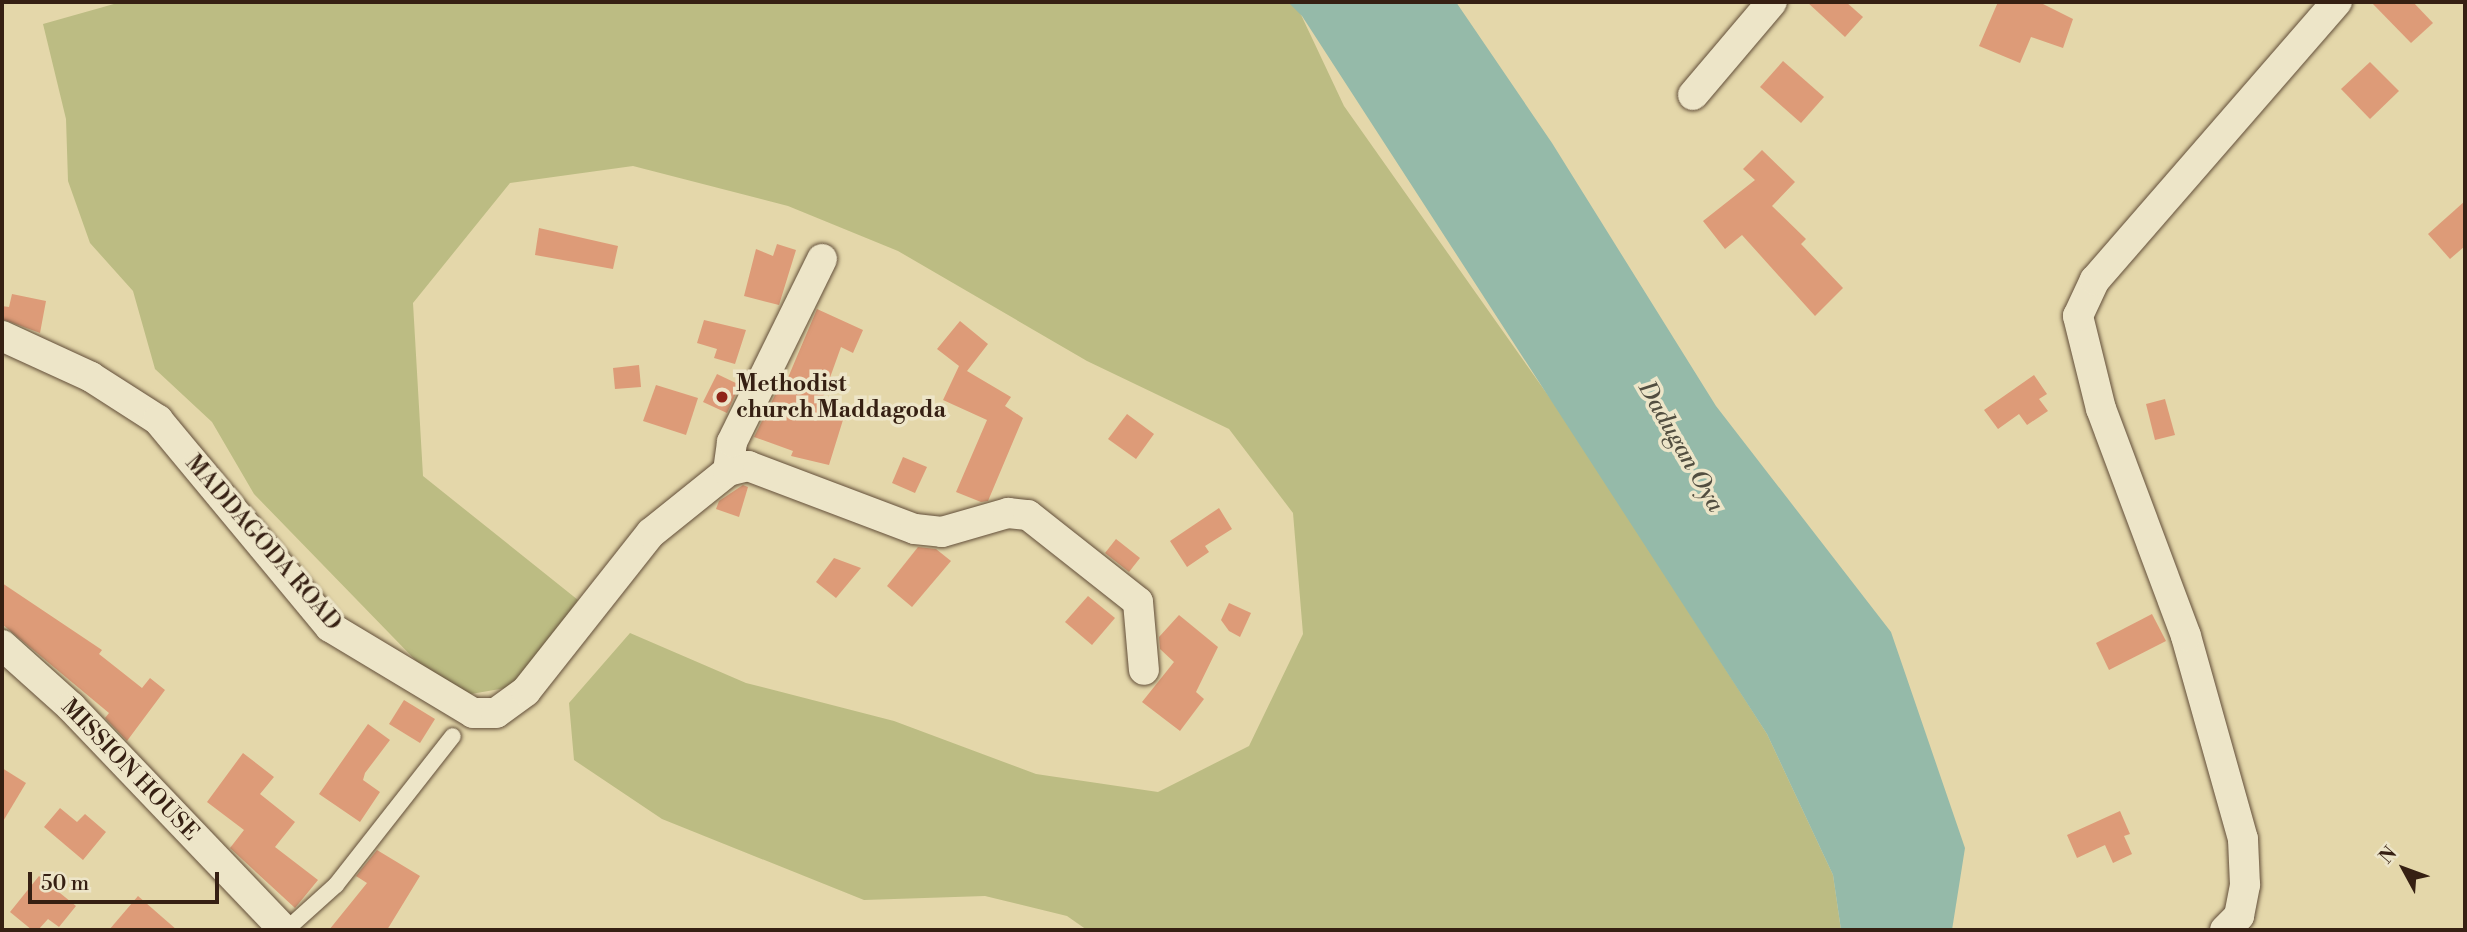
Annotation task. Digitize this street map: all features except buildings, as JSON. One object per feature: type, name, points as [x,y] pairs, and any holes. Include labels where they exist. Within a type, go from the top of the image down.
[{"type":"street","points":[[1693,95],[1772,2]]},
{"type":"street","points":[[2225,930],[2239,916],[2241,906],[2243,839],[2186,636],[2101,409],[2078,316],[2095,280],[2337,2]]},
{"type":"street","points":[[822,259],[732,443],[728,471],[748,466],[915,529],[942,532],[1008,513],[1028,515],[1138,602],[1144,670]]},
{"type":"street","name":"MADDAGODA ROAD","points":[[2,336],[90,377],[158,420],[330,627],[473,713],[496,713],[526,691],[651,533],[728,471]]},
{"type":"street","name":"MISSION HOUSE","points":[[2,645],[71,707],[285,930]]},
{"type":"lane","points":[[285,930],[336,885],[453,736]]},
{"type":"green space","points":[[121,2],[1295,2],[1344,106],[1569,425],[1767,734],[1833,875],[1841,930],[1087,930],[1067,916],[985,896],[864,900],[662,819],[574,760],[569,703],[630,633],[746,683],[894,721],[1036,774],[1158,792],[1249,746],[1303,634],[1293,513],[1229,429],[1087,361],[898,251],[788,206],[633,166],[510,183],[413,303],[423,476],[578,600],[517,686],[471,694],[425,670],[254,494],[212,422],[155,369],[133,291],[90,243],[68,181],[66,119],[43,24]]},
{"type":"water","name":"Dadugan Oya","points":[[1288,2],[1456,2],[1552,143],[1716,406],[1891,632],[1965,848],[1952,930],[1841,930],[1833,875],[1767,734],[1302,16]]},
{"type":"place","name":"Methodist church Maddagoda","points":[[722,397]]}]
